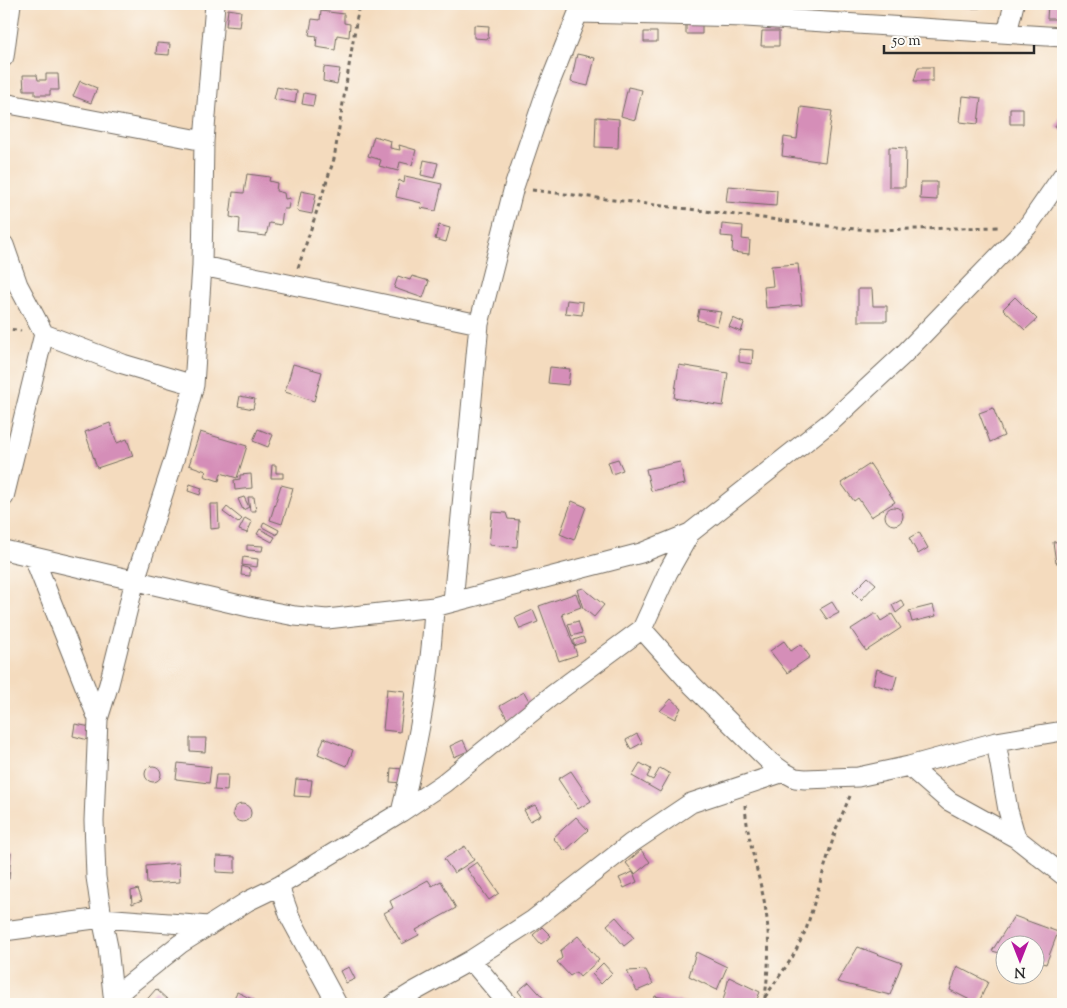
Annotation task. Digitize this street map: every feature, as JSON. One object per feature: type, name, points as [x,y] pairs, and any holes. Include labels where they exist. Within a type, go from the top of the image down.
[{"type":"street","points":[[4,57],[11,4]]},
{"type":"street","points":[[114,1002],[108,947],[96,877],[94,821],[98,718],[109,684],[135,580],[174,460],[194,386],[202,266],[204,141],[215,4]]},
{"type":"street","points":[[1007,34],[1014,4]]},
{"type":"street","points":[[453,602],[479,324],[514,187],[545,96],[579,8],[747,10],[1007,34],[1063,37]]},
{"type":"street","points":[[4,103],[204,141]]},
{"type":"street","points":[[4,550],[253,608],[295,616],[327,619],[434,607],[641,553],[690,533],[833,420],[903,355],[1027,226],[1063,175]]},
{"type":"street","points":[[4,245],[18,285],[44,334],[122,364],[194,386]]},
{"type":"street","points":[[202,266],[479,324]]},
{"type":"street","points":[[4,497],[44,334]]},
{"type":"street","points":[[114,1002],[126,987],[180,944],[248,901],[279,886],[401,812],[444,783],[554,694],[642,629],[668,572],[690,533]]},
{"type":"street","points":[[34,558],[98,718]]},
{"type":"street","points":[[401,812],[413,764],[421,715],[432,643],[434,607]]},
{"type":"street","points":[[642,629],[692,685],[770,762],[795,778],[858,777],[909,766],[996,742],[1063,731]]},
{"type":"street","points":[[996,742],[1008,810],[1016,838]]},
{"type":"street","points":[[909,766],[949,801],[1016,838],[1063,875]]},
{"type":"street","points":[[394,1004],[415,990],[471,960],[532,920],[630,844],[691,803],[784,772]]},
{"type":"street","points":[[279,886],[290,917],[337,1004]]},
{"type":"street","points":[[4,931],[102,918],[209,926]]},
{"type":"street","points":[[471,960],[508,1004]]},
{"type":"path","points":[[292,284],[334,159],[359,4]]},
{"type":"path","points":[[514,187],[844,228],[871,230],[1027,226]]},
{"type":"path","points":[[765,997],[792,958],[806,930],[836,829],[858,777]]},
{"type":"path","points":[[744,784],[746,816],[764,902],[768,936],[769,957],[764,1004]]},
{"type":"building","points":[[927,4],[980,4],[980,8],[927,8]]},
{"type":"building","points":[[1048,4],[1061,5],[1061,19],[1047,19]]},
{"type":"building","points":[[228,9],[241,11],[239,27],[226,26]]},
{"type":"building","points":[[321,11],[344,14],[344,23],[350,24],[349,37],[337,35],[335,50],[316,47],[317,36],[309,35],[312,19],[320,20]]},
{"type":"building","points":[[686,23],[702,23],[702,34],[686,34]]},
{"type":"building","points":[[474,25],[489,26],[488,39],[474,38]]},
{"type":"building","points":[[762,31],[779,31],[779,46],[761,46]]},
{"type":"building","points":[[644,32],[657,32],[657,42],[644,42]]},
{"type":"building","points":[[157,43],[170,44],[169,55],[156,54]]},
{"type":"building","points":[[577,54],[595,58],[588,86],[571,82]]},
{"type":"building","points":[[324,67],[340,69],[337,84],[323,81]]},
{"type":"building","points":[[918,67],[933,67],[933,81],[914,81]]},
{"type":"building","points":[[46,74],[58,74],[59,90],[50,90],[50,95],[35,95],[35,90],[24,90],[23,75],[37,75],[38,80],[46,80]]},
{"type":"building","points":[[80,81],[97,88],[91,103],[73,96]]},
{"type":"building","points":[[277,87],[297,91],[295,103],[274,99]]},
{"type":"building","points":[[628,87],[642,90],[635,120],[621,116]]},
{"type":"building","points":[[304,93],[315,95],[313,106],[302,104]]},
{"type":"building","points":[[963,96],[981,98],[978,124],[960,122]]},
{"type":"building","points":[[801,107],[832,111],[825,162],[782,156],[784,137],[797,139]]},
{"type":"building","points":[[1010,108],[1023,108],[1023,124],[1010,124]]},
{"type":"building","points":[[1063,111],[1063,132],[1055,127]]},
{"type":"building","points":[[596,117],[619,119],[618,148],[595,147]]},
{"type":"building","points":[[374,136],[391,141],[390,148],[400,150],[399,145],[416,150],[412,165],[400,162],[398,171],[379,166],[381,160],[368,156]]},
{"type":"building","points":[[889,147],[906,148],[905,187],[889,187]]},
{"type":"building","points":[[424,160],[438,163],[434,178],[421,175]]},
{"type":"building","points":[[247,174],[270,177],[269,181],[277,183],[276,191],[284,193],[285,199],[290,198],[288,209],[283,209],[281,225],[269,223],[266,236],[239,233],[240,219],[230,217],[233,192],[244,193]]},
{"type":"building","points":[[405,176],[442,184],[436,211],[421,208],[422,203],[396,197],[399,180],[404,183]]},
{"type":"building","points":[[921,182],[937,182],[937,200],[920,199]]},
{"type":"building","points":[[728,186],[777,190],[776,206],[726,202]]},
{"type":"building","points":[[301,191],[316,194],[312,214],[297,211]]},
{"type":"building","points":[[722,224],[743,226],[742,239],[750,240],[749,254],[732,252],[733,237],[721,236]]},
{"type":"building","points":[[439,225],[450,228],[446,242],[435,239]]},
{"type":"building","points":[[798,264],[802,305],[766,308],[764,287],[773,286],[771,266]]},
{"type":"building","points":[[398,276],[410,280],[412,276],[429,281],[423,298],[394,288]]},
{"type":"building","points":[[858,289],[872,289],[873,306],[887,306],[887,321],[858,321]]},
{"type":"building","points":[[1015,297],[1037,319],[1025,330],[1003,309]]},
{"type":"building","points":[[567,300],[583,302],[582,315],[565,313]]},
{"type":"building","points":[[699,309],[721,312],[717,326],[697,320]]},
{"type":"building","points":[[733,318],[744,323],[741,332],[729,327]]},
{"type":"building","points":[[739,349],[753,350],[752,364],[739,362]]},
{"type":"building","points":[[293,364],[322,372],[314,401],[285,392]]},
{"type":"building","points":[[679,365],[728,373],[723,406],[674,398]]},
{"type":"building","points":[[550,367],[570,369],[568,385],[548,383]]},
{"type":"building","points":[[240,396],[255,399],[253,409],[238,406]]},
{"type":"building","points":[[993,408],[1004,436],[990,442],[979,413]]},
{"type":"building","points":[[110,423],[117,443],[127,439],[133,456],[97,468],[85,432]]},
{"type":"building","points":[[258,429],[273,435],[268,447],[253,441]]},
{"type":"building","points":[[200,432],[247,446],[237,478],[221,473],[219,481],[204,476],[206,471],[189,465]]},
{"type":"building","points":[[618,459],[623,470],[612,474],[608,462]]},
{"type":"building","points":[[680,462],[685,484],[651,491],[646,469]]},
{"type":"building","points":[[870,464],[895,502],[871,517],[858,498],[854,501],[841,483]]},
{"type":"building","points":[[272,465],[276,465],[276,473],[283,473],[283,478],[271,478]]},
{"type":"building","points":[[251,474],[252,488],[235,490],[234,480],[240,479],[240,475]]},
{"type":"building","points":[[190,484],[202,488],[200,495],[188,491]]},
{"type":"building","points":[[281,485],[293,488],[282,524],[270,520]]},
{"type":"building","points":[[244,497],[249,507],[243,510],[238,499]]},
{"type":"building","points":[[248,497],[254,497],[256,511],[250,511]]},
{"type":"building","points":[[572,501],[586,507],[574,540],[560,534]]},
{"type":"building","points":[[210,504],[218,504],[219,528],[211,529]]},
{"type":"building","points":[[227,507],[242,519],[238,523],[223,512]]},
{"type":"building","points":[[894,507],[900,510],[903,516],[900,522],[894,525],[888,522],[885,516],[888,510]]},
{"type":"building","points":[[492,512],[506,513],[508,519],[519,520],[517,547],[489,545]]},
{"type":"building","points":[[245,518],[252,522],[247,533],[239,530]]},
{"type":"building","points":[[264,522],[279,530],[277,535],[262,527]]},
{"type":"building","points":[[260,529],[275,537],[272,542],[257,534]]},
{"type":"building","points":[[919,532],[928,548],[918,554],[909,538]]},
{"type":"building","points":[[1063,541],[1063,562],[1056,563],[1053,542]]},
{"type":"building","points":[[247,545],[263,546],[262,551],[247,550]]},
{"type":"building","points":[[243,557],[258,559],[257,567],[242,565]]},
{"type":"building","points":[[242,566],[250,569],[250,576],[241,575]]},
{"type":"building","points":[[868,577],[876,584],[861,600],[853,592]]},
{"type":"building","points":[[583,588],[604,605],[594,617],[583,608],[577,590]]},
{"type":"building","points":[[576,593],[581,607],[562,614],[577,655],[559,661],[539,606]]},
{"type":"building","points":[[901,600],[905,606],[896,613],[892,605]]},
{"type":"building","points":[[832,602],[839,613],[827,619],[820,609]]},
{"type":"building","points":[[933,605],[936,616],[912,622],[909,611]]},
{"type":"building","points":[[533,610],[538,622],[520,629],[515,618]]},
{"type":"building","points":[[876,613],[881,621],[892,614],[901,628],[866,651],[851,629]]},
{"type":"building","points":[[578,621],[582,633],[572,636],[568,624]]},
{"type":"building","points":[[583,637],[585,642],[574,646],[574,640]]},
{"type":"building","points":[[784,641],[791,651],[801,644],[810,657],[787,673],[770,651]]},
{"type":"building","points":[[877,669],[897,676],[893,690],[873,684]]},
{"type":"building","points":[[387,689],[405,691],[400,732],[383,730]]},
{"type":"building","points":[[524,692],[532,706],[508,720],[500,706]]},
{"type":"building","points":[[671,699],[681,708],[675,719],[660,711]]},
{"type":"building","points":[[75,724],[91,727],[88,740],[73,736]]},
{"type":"building","points":[[637,734],[642,743],[631,749],[626,740]]},
{"type":"building","points":[[190,738],[206,738],[205,752],[190,751]]},
{"type":"building","points":[[324,738],[353,750],[347,766],[318,754]]},
{"type":"building","points":[[463,740],[468,751],[454,757],[450,746]]},
{"type":"building","points":[[178,763],[211,767],[209,783],[176,779]]},
{"type":"building","points":[[640,763],[651,769],[647,777],[653,780],[660,768],[670,774],[660,792],[632,776]]},
{"type":"building","points":[[150,766],[156,766],[161,771],[159,780],[150,782],[145,777],[145,771]]},
{"type":"building","points":[[391,768],[403,769],[402,783],[390,782]]},
{"type":"building","points":[[571,771],[591,801],[578,809],[558,779]]},
{"type":"building","points":[[216,775],[228,775],[227,791],[214,790]]},
{"type":"building","points":[[296,779],[312,780],[310,797],[294,796]]},
{"type":"building","points":[[242,804],[248,807],[251,813],[248,819],[242,822],[236,819],[233,813],[236,807]]},
{"type":"building","points":[[535,805],[541,815],[530,821],[524,810]]},
{"type":"building","points":[[576,817],[588,830],[565,851],[553,838]]},
{"type":"building","points":[[465,846],[474,860],[454,873],[444,859]]},
{"type":"building","points":[[641,850],[650,862],[635,874],[626,863]]},
{"type":"building","points":[[4,852],[11,853],[9,879],[4,878]]},
{"type":"building","points":[[217,856],[235,857],[235,873],[216,872]]},
{"type":"building","points":[[477,862],[499,893],[489,900],[467,869]]},
{"type":"building","points":[[179,863],[180,882],[147,884],[146,866]]},
{"type":"building","points":[[633,872],[637,882],[624,888],[619,878]]},
{"type":"building","points":[[428,880],[432,886],[441,881],[456,908],[416,930],[419,935],[402,944],[384,913],[393,908],[390,901]]},
{"type":"building","points":[[138,889],[142,900],[132,904],[131,891]]},
{"type":"building","points":[[1014,916],[1058,932],[1046,964],[1044,964],[1044,936],[1001,936]]},
{"type":"building","points":[[616,917],[634,938],[624,946],[607,925]]},
{"type":"building","points":[[542,927],[551,936],[541,944],[533,935]]},
{"type":"building","points":[[578,936],[599,960],[580,977],[576,972],[570,976],[557,962],[562,958],[560,951]]},
{"type":"building","points":[[858,947],[902,963],[890,995],[837,982]]},
{"type":"building","points":[[696,952],[727,967],[717,990],[689,976]]},
{"type":"building","points":[[603,963],[612,973],[601,984],[592,974]]},
{"type":"building","points":[[957,966],[988,982],[978,1004],[950,990]]},
{"type":"building","points":[[349,967],[355,979],[346,983],[340,971]]},
{"type":"building","points":[[646,970],[653,984],[637,991],[627,971]]},
{"type":"building","points":[[729,977],[760,992],[755,1004],[729,1004],[723,1001]]},
{"type":"building","points":[[529,982],[547,1002],[544,1004],[528,1004],[518,991]]},
{"type":"building","points":[[156,989],[169,1001],[166,1004],[143,1004]]},
{"type":"building","points":[[237,992],[254,1000],[252,1004],[231,1004]]},
{"type":"building","points":[[655,996],[689,1003],[689,1004],[653,1004]]}]
